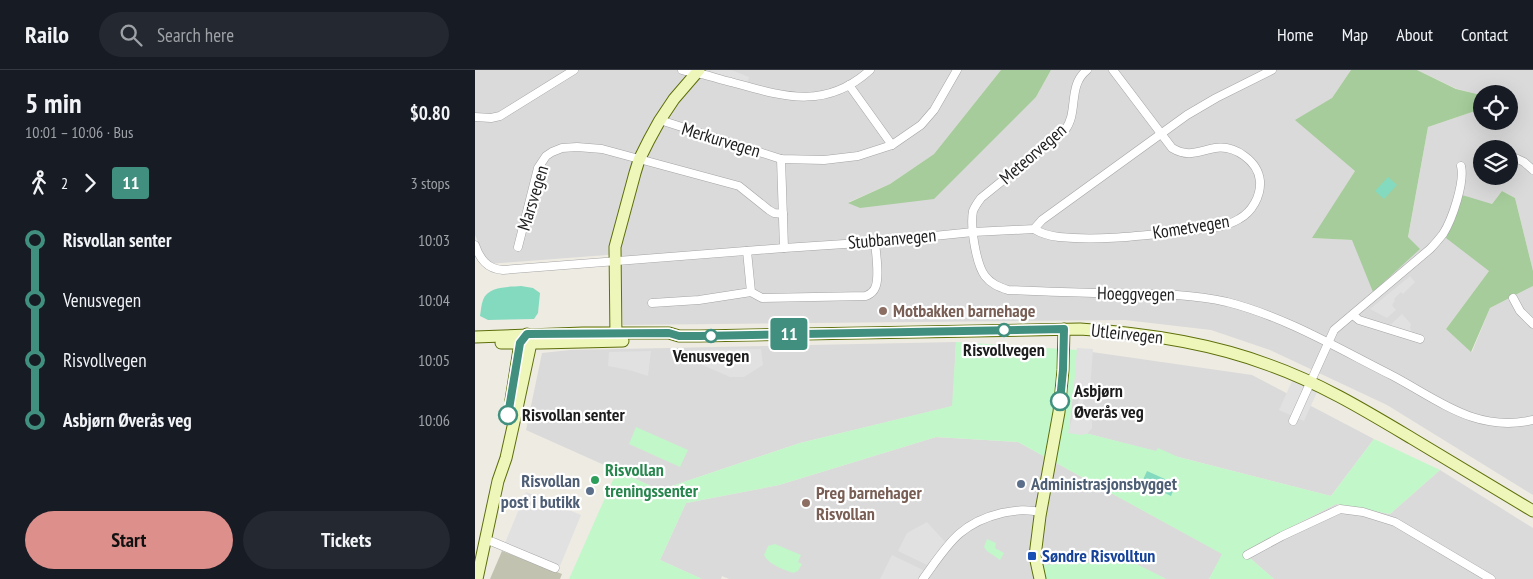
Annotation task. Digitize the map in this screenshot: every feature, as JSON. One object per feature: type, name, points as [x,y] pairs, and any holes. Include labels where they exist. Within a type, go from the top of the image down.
[{"type":"main road","points":[[616,337],[615,261],[617,240],[639,160],[660,120],[674,99],[698,72]]},
{"type":"main road","points":[[1040,579],[1035,556],[1059,412],[1064,329]]},
{"type":"main road","name":"Utleirvegen","points":[[475,342],[616,337],[669,333],[679,336],[1064,329],[1123,332],[1182,341],[1251,359],[1311,382],[1355,405],[1533,511]]},
{"type":"main road","name":"Utleirvegen","points":[[475,336],[526,340]]},
{"type":"main road","points":[[477,579],[498,481],[506,458],[526,340]]},
{"type":"street","points":[[475,116],[491,118],[500,116],[574,70]]},
{"type":"street","points":[[682,70],[698,72],[765,92],[796,98],[825,94],[849,85],[870,70]]},
{"type":"street","name":"Merkurvegen","points":[[660,120],[781,159],[838,159],[858,156],[892,145],[929,118],[957,70]]},
{"type":"street","name":"Meteorvegen","points":[[973,232],[973,210],[981,198],[1069,125],[1073,112],[1076,84],[1087,70]]},
{"type":"street","points":[[1113,70],[1160,133]]},
{"type":"street","points":[[1034,229],[1042,220],[1160,133],[1216,98],[1272,70]]},
{"type":"street","points":[[849,85],[892,145]]},
{"type":"street","name":"Kometvegen","points":[[1034,229],[1042,234],[1058,237],[1085,239],[1120,238],[1218,227],[1241,218],[1251,210],[1257,200],[1260,180],[1251,161],[1230,149],[1217,148],[1197,153],[1178,152],[1172,148],[1160,133]]},
{"type":"street","name":"Marsvegen","points":[[518,247],[538,168],[546,156],[562,148],[591,147],[639,160]]},
{"type":"street","name":"Merkurvegen","points":[[781,159],[784,248]]},
{"type":"street","points":[[639,160],[739,186],[769,210],[774,213],[783,214]]},
{"type":"street","points":[[1518,160],[1533,170]]},
{"type":"street","points":[[1293,421],[1334,330],[1430,249],[1442,236],[1461,186],[1463,171],[1461,166]]},
{"type":"street","name":"Stubbanvegen","points":[[475,245],[484,262],[497,270],[875,242],[973,232],[1034,229]]},
{"type":"street","name":"Hoeggvegen","points":[[973,232],[981,271],[993,284],[1008,290],[1159,294],[1199,297],[1241,306],[1281,320],[1329,343],[1474,419],[1501,423],[1533,420]]},
{"type":"street","points":[[652,303],[699,300],[751,292],[767,299],[866,296],[872,293],[877,282],[875,242]]},
{"type":"street","points":[[747,251],[751,292]]},
{"type":"street","points":[[1513,298],[1520,311],[1533,324]]},
{"type":"street","points":[[1353,315],[1359,320],[1420,339]]},
{"type":"street","points":[[923,579],[949,543],[969,526],[999,514],[1024,509],[1041,512]]},
{"type":"street","points":[[1247,555],[1281,536],[1340,509],[1363,512],[1395,522],[1491,579]]},
{"type":"street","points":[[485,540],[555,568]]},
{"type":"shaded area","points":[[475,70],[1001,70],[934,154],[890,184],[849,202],[860,208],[1036,97],[1051,70],[1351,70],[1332,98],[1355,171],[1313,238],[1352,240],[1408,238],[1428,127],[1473,112],[1473,130],[1518,130],[1518,85],[1473,85],[1473,93],[1457,89],[1417,70],[1533,70],[1533,271],[1515,198],[1502,191],[1492,204],[1489,271],[1446,329],[1472,352],[1490,308],[1533,286],[1533,495],[1387,405],[1270,350],[1211,330],[1125,320],[623,325],[620,254],[488,264],[475,235]]},
{"type":"shaded area","points":[[710,70],[731,70],[749,77],[747,83],[715,74]]},
{"type":"shaded area","points":[[1410,276],[1415,282],[1403,294],[1401,292],[1394,299],[1395,301],[1392,305],[1396,310],[1387,318],[1370,309]]},
{"type":"shaded area","points":[[1402,314],[1411,324],[1410,328],[1413,334],[1389,326]]},
{"type":"shaded area","points":[[956,342],[953,406],[800,443],[660,490],[526,430],[542,353],[570,350]]},
{"type":"shaded area","points":[[1077,348],[1093,349],[1090,390],[1084,391],[1082,416],[1092,414],[1092,428],[1088,433],[1082,435],[1068,433],[1073,410],[1077,409],[1080,390],[1074,390]]},
{"type":"shaded area","points":[[761,349],[763,365],[744,377],[730,377],[698,363],[691,364],[693,350]]},
{"type":"shaded area","points":[[1078,350],[1252,375],[1374,439],[1331,496],[1069,429]]},
{"type":"shaded area","points":[[651,351],[648,376],[608,366],[609,352]]},
{"type":"shaded area","points":[[1293,379],[1318,390],[1304,421],[1279,410]]},
{"type":"shaded area","points":[[936,437],[1018,442],[1223,554],[1209,579],[1166,579],[1125,559],[1041,579],[729,579],[722,576],[721,579],[702,579],[660,560],[686,503],[779,485]]},
{"type":"shaded area","points":[[1440,470],[1533,528],[1533,579],[1274,579],[1243,552],[1336,504],[1390,514]]},
{"type":"shaded area","points":[[526,492],[581,515],[560,566],[505,543]]},
{"type":"shaded area","points":[[927,522],[947,544],[927,565],[898,551],[907,533]]},
{"type":"shaded area","points":[[502,551],[562,574],[560,579],[490,579]]},
{"type":"shaded area","points":[[892,555],[925,571],[920,579],[880,579]]},
{"type":"green space","points":[[1001,70],[1051,70],[1036,97],[934,199],[860,208],[848,203],[890,184],[934,154]]},
{"type":"green space","points":[[1351,70],[1417,70],[1456,89],[1473,93],[1473,112],[1428,127],[1408,237],[1420,249],[1373,292],[1352,240],[1312,238],[1355,171],[1295,120],[1332,98]]},
{"type":"green space","points":[[1388,177],[1397,185],[1384,199],[1375,191]]},
{"type":"green space","points":[[1502,191],[1515,198],[1533,271],[1533,286],[1490,308],[1471,352],[1446,329],[1489,271],[1446,238],[1462,195],[1492,204]]},
{"type":"green space","points":[[521,286],[533,288],[540,293],[538,313],[534,319],[488,320],[480,316],[483,300],[489,292],[499,288]]},
{"type":"green space","points":[[956,342],[1078,350],[1069,429],[1156,451],[1158,448],[1178,457],[1331,496],[1374,439],[1440,470],[1390,514],[1336,504],[1243,552],[1274,579],[1209,579],[1222,554],[1018,442],[936,437],[779,485],[686,503],[660,560],[702,579],[569,579],[617,471],[660,490],[800,443],[952,406]]},
{"type":"green space","points":[[636,427],[688,450],[680,467],[629,444]]},
{"type":"green space","points":[[1147,471],[1176,484],[1171,496],[1142,482]]},
{"type":"green space","points":[[987,539],[996,543],[995,548],[1004,553],[1000,560],[984,547]]},
{"type":"green space","points":[[775,544],[801,555],[798,562],[802,564],[798,571],[793,573],[785,570],[766,558],[764,555],[768,546]]},
{"type":"green space","points":[[1117,554],[1166,579],[1041,579],[1038,565],[1108,562],[1113,561]]},
{"type":"bus line","name":"11","points":[[508,415],[520,343],[527,334],[669,333],[679,336],[700,336],[1064,329],[1060,401]]},
{"type":"place","name":"Motbakken barnehage","points":[[883,311]]},
{"type":"place","name":"Risvollvegen","points":[[1004,330]]},
{"type":"place","name":"Venusvegen","points":[[711,336]]},
{"type":"place","name":"Asbjørn Øverås veg","points":[[1060,401]]},
{"type":"place","name":"Risvollan senter","points":[[508,415]]},
{"type":"place","name":"Risvollan treningssenter","points":[[595,480]]},
{"type":"place","name":"Administrasjonsbygget","points":[[1021,484]]},
{"type":"place","name":"Risvollan post i butikk","points":[[590,491]]},
{"type":"place","name":"Preg barnehager Risvollan","points":[[806,503]]},
{"type":"place","name":"Søndre Risvolltun","points":[[1032,556]]}]
